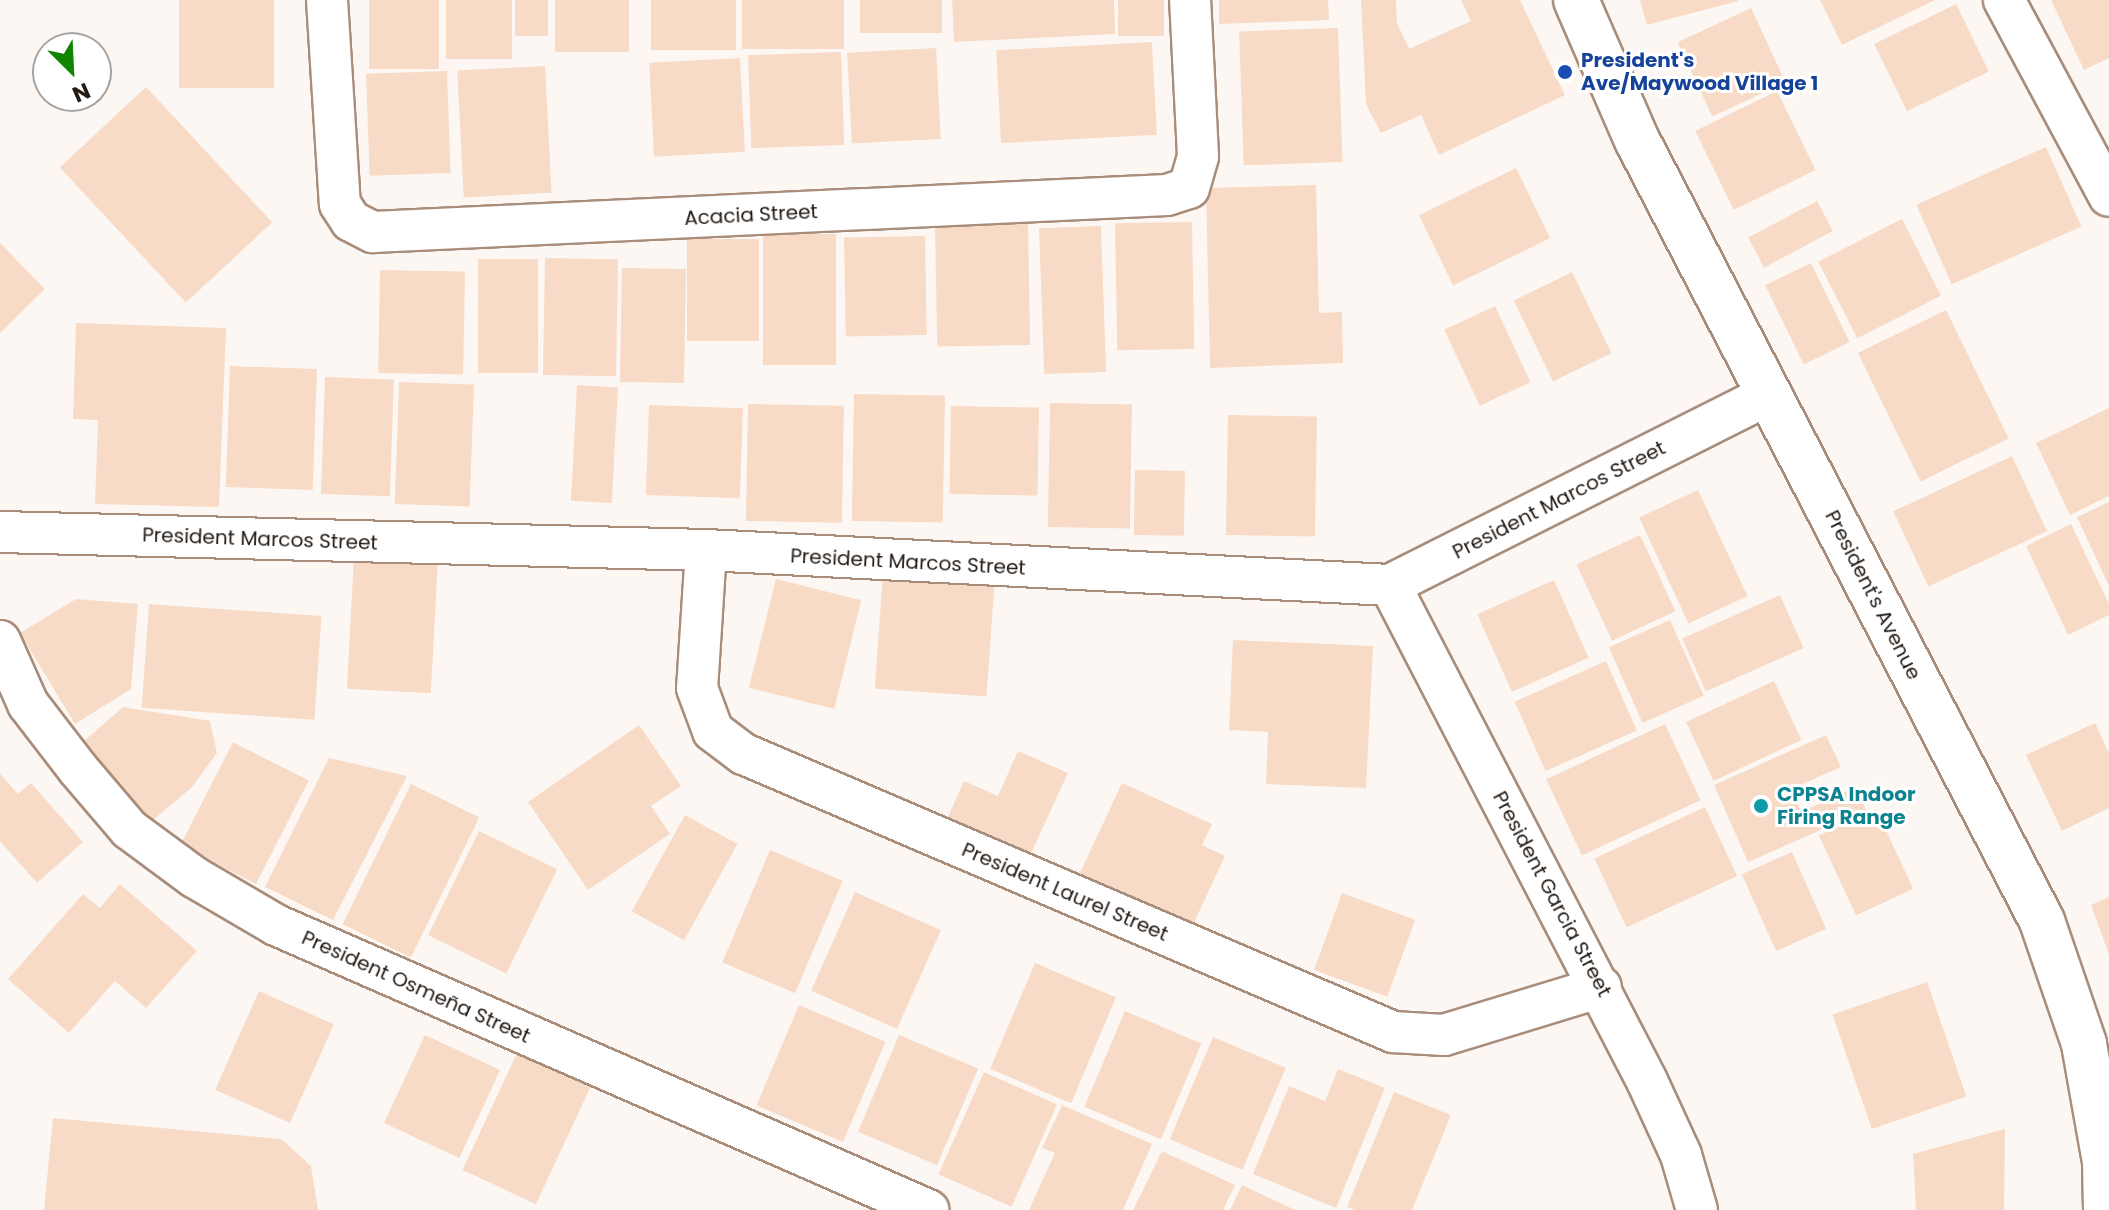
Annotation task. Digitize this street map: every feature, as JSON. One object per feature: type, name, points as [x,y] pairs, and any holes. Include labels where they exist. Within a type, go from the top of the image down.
[{"type":"street","name":"Acacia Street","points":[[327,0],[340,204],[351,221],[373,232],[1167,195],[1189,188],[1198,156],[1190,0]]},
{"type":"street","name":"President's Avenue","points":[[1576,0],[1637,140],[2042,921],[2084,1044],[2105,1162],[2106,1210]]},
{"type":"street","points":[[2004,0],[2109,196]]},
{"type":"street","name":"President Marcos Street","points":[[0,532],[706,550],[1390,585],[1770,394]]},
{"type":"street","name":"President Laurel Street","points":[[706,550],[697,688],[713,731],[744,754],[1393,1032],[1444,1035],[1601,987]]},
{"type":"street","name":"President Garcia Street","points":[[1390,585],[1601,987],[1681,1155],[1697,1210]]},
{"type":"street","name":"President Osmeña Street","points":[[0,641],[28,704],[78,769],[129,829],[194,877],[290,931],[928,1210]]},
{"type":"building","points":[[179,0],[274,0],[274,88],[179,88]]},
{"type":"building","points":[[369,0],[439,0],[439,69],[369,69]]},
{"type":"building","points":[[446,0],[512,0],[512,59],[446,59]]},
{"type":"building","points":[[515,0],[548,0],[548,36],[515,36]]},
{"type":"building","points":[[555,0],[629,0],[629,52],[555,52]]},
{"type":"building","points":[[651,0],[736,0],[736,50],[651,50]]},
{"type":"building","points":[[742,0],[844,0],[844,49],[742,49]]},
{"type":"building","points":[[860,0],[942,0],[942,33],[860,33]]},
{"type":"building","points":[[952,0],[1114,0],[1115,34],[954,42]]},
{"type":"building","points":[[1118,0],[1164,0],[1164,36],[1118,36]]},
{"type":"building","points":[[1219,0],[1328,0],[1329,20],[1219,24]]},
{"type":"building","points":[[1361,0],[1396,0],[1397,23],[1409,49],[1471,21],[1461,0],[1520,0],[1565,95],[1439,155],[1421,115],[1381,133],[1366,104]]},
{"type":"building","points":[[1640,0],[1738,0],[1738,1],[1647,25]]},
{"type":"building","points":[[1820,0],[1935,0],[1842,45]]},
{"type":"building","points":[[2051,0],[2109,0],[2109,58],[2084,70]]},
{"type":"building","points":[[1956,4],[1989,71],[1907,111],[1874,44]]},
{"type":"building","points":[[1751,8],[1786,82],[1712,117],[1678,42]]},
{"type":"building","points":[[1338,28],[1343,162],[1244,165],[1239,31]]},
{"type":"building","points":[[1152,42],[1157,135],[1001,143],[996,50]]},
{"type":"building","points":[[936,48],[941,139],[852,144],[847,53]]},
{"type":"building","points":[[841,52],[844,145],[751,148],[748,55]]},
{"type":"building","points":[[740,58],[745,152],[654,157],[649,63]]},
{"type":"building","points":[[545,66],[552,193],[464,197],[457,71]]},
{"type":"building","points":[[447,71],[451,173],[370,176],[366,74]]},
{"type":"building","points":[[146,87],[272,222],[186,303],[60,167]]},
{"type":"building","points":[[1777,91],[1816,170],[1734,210],[1695,131]]},
{"type":"building","points":[[2046,147],[2081,226],[1952,284],[1916,205]]},
{"type":"building","points":[[1516,168],[1550,238],[1453,285],[1419,215]]},
{"type":"building","points":[[1316,185],[1319,313],[1342,312],[1343,363],[1210,368],[1206,188]]},
{"type":"building","points":[[1817,201],[1833,231],[1764,268],[1748,238]]},
{"type":"building","points":[[1902,219],[1941,296],[1857,338],[1818,262]]},
{"type":"building","points":[[1028,222],[1030,345],[937,347],[935,224]]},
{"type":"building","points":[[1192,222],[1194,349],[1117,350],[1115,223]]},
{"type":"building","points":[[1101,226],[1106,372],[1044,374],[1039,228]]},
{"type":"building","points":[[763,234],[836,234],[836,365],[763,365]]},
{"type":"building","points":[[925,236],[927,335],[846,336],[844,237]]},
{"type":"building","points":[[687,239],[759,239],[759,341],[687,341]]},
{"type":"building","points":[[0,243],[45,289],[0,333]]},
{"type":"building","points":[[545,258],[618,259],[616,376],[543,375]]},
{"type":"building","points":[[478,259],[538,259],[538,373],[478,373]]},
{"type":"building","points":[[1811,263],[1850,342],[1804,364],[1765,285]]},
{"type":"building","points":[[622,268],[686,269],[684,383],[620,382]]},
{"type":"building","points":[[380,270],[465,271],[463,374],[378,373]]},
{"type":"building","points":[[1572,272],[1611,353],[1553,381],[1514,300]]},
{"type":"building","points":[[1495,306],[1530,382],[1480,406],[1444,330]]},
{"type":"building","points":[[1946,310],[2009,439],[1921,481],[1858,353]]},
{"type":"building","points":[[76,323],[226,328],[219,507],[95,504],[98,420],[73,419]]},
{"type":"building","points":[[230,366],[317,369],[313,490],[226,487]]},
{"type":"building","points":[[325,377],[394,379],[390,496],[321,494]]},
{"type":"building","points":[[399,382],[474,385],[470,507],[395,504]]},
{"type":"building","points":[[577,385],[618,387],[612,503],[571,501]]},
{"type":"building","points":[[854,394],[945,396],[943,523],[852,521]]},
{"type":"building","points":[[1050,403],[1132,404],[1130,528],[1048,527]]},
{"type":"building","points":[[748,404],[844,406],[842,523],[746,521]]},
{"type":"building","points":[[649,405],[743,408],[740,498],[646,495]]},
{"type":"building","points":[[951,406],[1039,408],[1037,496],[949,494]]},
{"type":"building","points":[[2109,408],[2109,496],[2070,515],[2036,443]]},
{"type":"building","points":[[1228,415],[1317,417],[1315,537],[1226,535]]},
{"type":"building","points":[[2012,456],[2047,531],[1928,587],[1893,511]]},
{"type":"building","points":[[1135,470],[1185,471],[1184,536],[1134,535]]},
{"type":"building","points":[[1698,490],[1747,596],[1689,624],[1639,517]]},
{"type":"building","points":[[2109,502],[2109,586],[2077,517]]},
{"type":"building","points":[[2071,524],[2109,604],[2109,615],[2068,635],[2026,546]]},
{"type":"building","points":[[1640,535],[1675,611],[1612,641],[1577,565]]},
{"type":"building","points":[[354,555],[438,559],[431,693],[347,689]]},
{"type":"building","points":[[883,572],[995,580],[987,697],[875,689]]},
{"type":"building","points":[[776,579],[861,600],[834,709],[749,688]]},
{"type":"building","points":[[1554,580],[1589,658],[1512,692],[1477,614]]},
{"type":"building","points":[[1780,595],[1804,648],[1706,692],[1682,639]]},
{"type":"building","points":[[76,599],[138,604],[131,689],[75,724],[20,633]]},
{"type":"building","points":[[149,604],[322,616],[314,720],[142,708]]},
{"type":"building","points":[[1670,620],[1704,696],[1643,723],[1609,647]]},
{"type":"building","points":[[1233,640],[1373,646],[1366,788],[1266,784],[1268,732],[1229,730]]},
{"type":"building","points":[[1606,661],[1637,730],[1546,771],[1515,702]]},
{"type":"building","points":[[1774,681],[1801,740],[1714,781],[1686,722]]},
{"type":"building","points":[[123,707],[210,721],[217,753],[192,787],[152,821],[83,742]]},
{"type":"building","points":[[2095,723],[2109,753],[2109,808],[2062,831],[2026,755]]},
{"type":"building","points":[[1665,724],[1700,800],[1582,855],[1546,779]]},
{"type":"building","points":[[639,725],[681,786],[651,806],[670,834],[588,890],[528,802]]},
{"type":"building","name":"CPPSA Indoor Firing Range","points":[[1826,735],[1841,767],[1791,789],[1801,812],[1856,787],[1866,810],[1748,862],[1714,785]]},
{"type":"building","points":[[233,742],[309,781],[256,884],[180,845]]},
{"type":"building","points":[[1018,751],[1068,773],[1027,862],[944,826],[964,781],[998,796]]},
{"type":"building","points":[[329,758],[407,776],[333,920],[265,887]]},
{"type":"building","points":[[0,774],[18,794],[31,783],[83,842],[37,883],[0,841]]},
{"type":"building","points":[[1122,783],[1212,824],[1202,845],[1225,856],[1191,929],[1078,877]]},
{"type":"building","points":[[411,784],[479,817],[411,958],[343,924]]},
{"type":"building","points":[[1705,807],[1737,876],[1627,927],[1594,859]]},
{"type":"building","points":[[1876,809],[1913,889],[1856,915],[1819,836]]},
{"type":"building","points":[[685,815],[737,844],[684,940],[632,911]]},
{"type":"building","points":[[479,831],[557,869],[506,973],[428,935]]},
{"type":"building","points":[[770,850],[843,881],[795,993],[722,962]]},
{"type":"building","points":[[1792,852],[1826,929],[1776,951],[1742,874]]},
{"type":"building","points":[[120,884],[197,951],[146,1008],[115,981],[69,1033],[8,979],[83,894],[100,908]]},
{"type":"building","points":[[855,892],[941,930],[897,1029],[811,991]]},
{"type":"building","points":[[1342,893],[1415,920],[1387,997],[1314,970]]},
{"type":"building","points":[[2109,897],[2109,955],[2091,905]]},
{"type":"building","points":[[1035,963],[1116,997],[1071,1103],[990,1069]]},
{"type":"building","points":[[1927,982],[1966,1096],[1872,1129],[1832,1015]]},
{"type":"building","points":[[259,991],[334,1024],[290,1123],[215,1090]]},
{"type":"building","points":[[799,1005],[886,1042],[843,1142],[756,1105]]},
{"type":"building","points":[[1125,1011],[1201,1043],[1161,1139],[1084,1107]]},
{"type":"building","points":[[425,1035],[500,1070],[459,1158],[384,1123]]},
{"type":"building","points":[[899,1035],[978,1069],[937,1165],[858,1132]]},
{"type":"building","points":[[1213,1037],[1286,1068],[1242,1170],[1170,1139]]},
{"type":"building","points":[[517,1053],[590,1087],[536,1204],[462,1170]]},
{"type":"building","points":[[1338,1069],[1385,1088],[1336,1208],[1253,1174],[1289,1086],[1325,1101]]},
{"type":"building","points":[[984,1072],[1057,1105],[1012,1207],[938,1174]]},
{"type":"building","points":[[1394,1092],[1451,1115],[1412,1210],[1355,1210],[1347,1207]]},
{"type":"building","points":[[1062,1105],[1152,1144],[1123,1210],[1029,1210],[1055,1153],[1042,1148]]},
{"type":"building","points":[[53,1118],[281,1139],[311,1166],[318,1210],[44,1210]]},
{"type":"building","points":[[2005,1129],[2004,1210],[1916,1210],[1913,1154]]},
{"type":"building","points":[[1162,1151],[1235,1185],[1223,1210],[1133,1210]]},
{"type":"building","points":[[1242,1185],[1295,1210],[1230,1210]]},
{"type":"place","name":"President's Ave/Maywood Village 1","points":[[1565,72]]},
{"type":"place","name":"CPPSA Indoor Firing Range","points":[[1761,806]]}]
